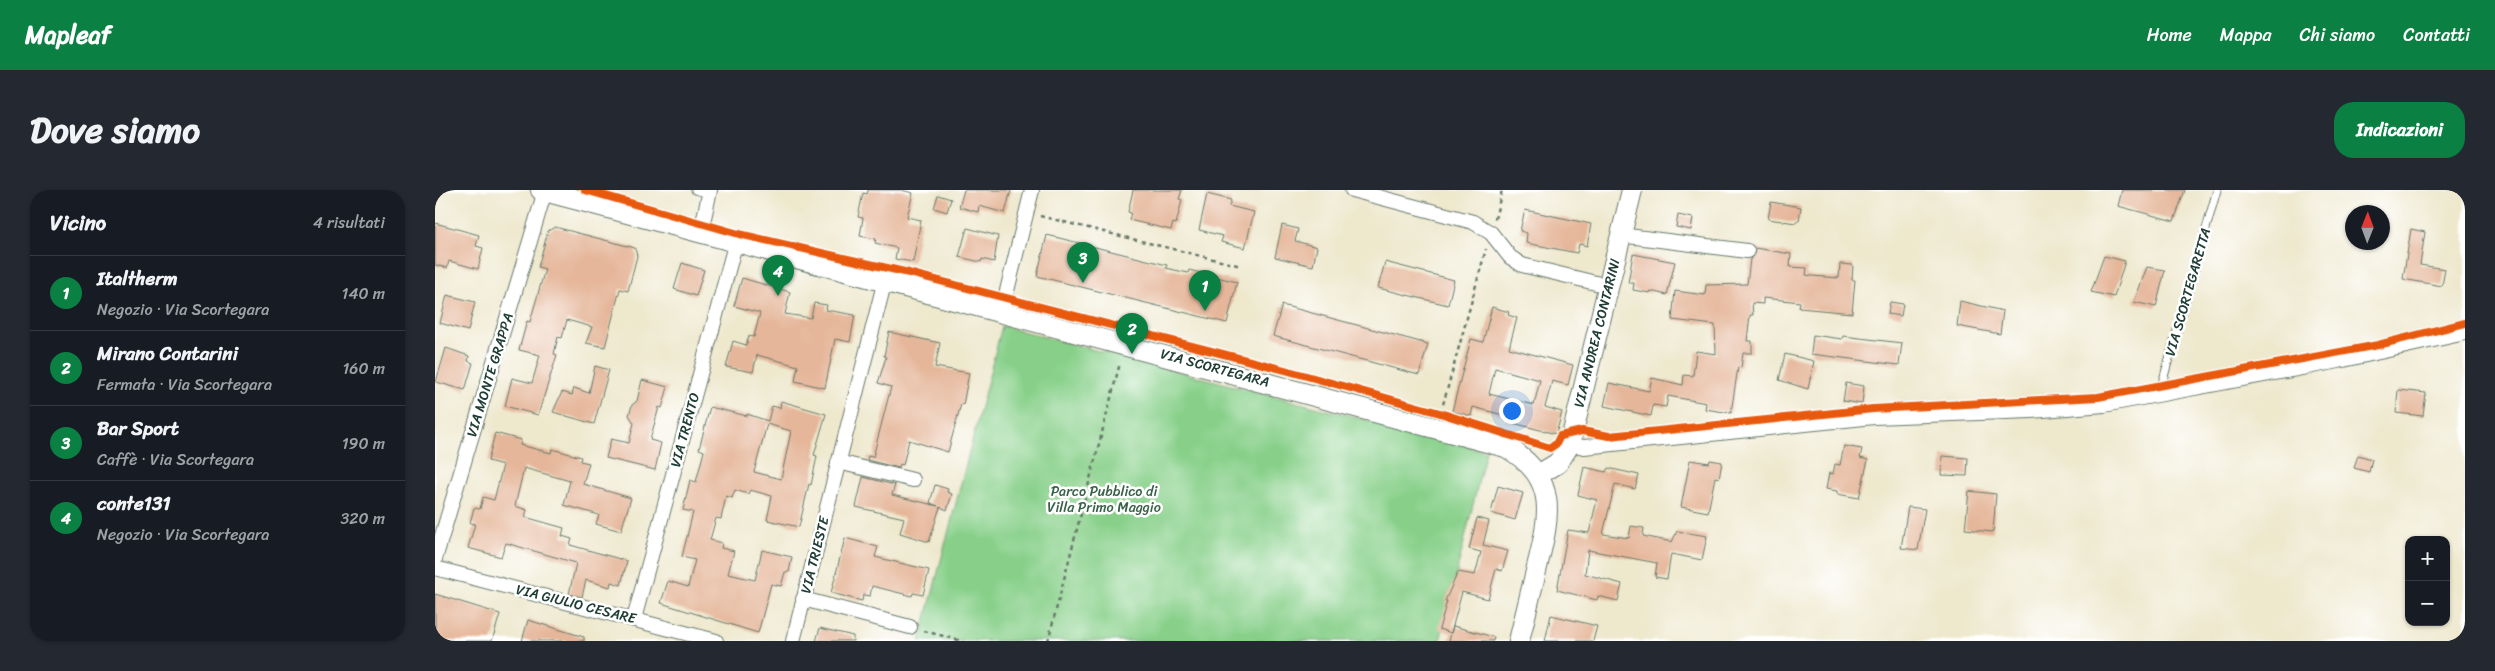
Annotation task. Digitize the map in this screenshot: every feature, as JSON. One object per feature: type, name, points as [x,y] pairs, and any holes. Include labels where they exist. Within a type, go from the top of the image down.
[{"type":"street","name":"VIA SCORTEGARA","points":[[543,190],[1506,447],[1529,463],[1538,475],[1547,496],[1548,518],[1519,641]]},
{"type":"street","name":"VIA MONTE GRAPPA","points":[[435,559],[543,190]]},
{"type":"street","points":[[1002,311],[1032,190]]},
{"type":"street","points":[[1353,190],[1473,222],[1491,233],[1510,257],[1522,265],[1608,286]]},
{"type":"street","name":"VIA ANDREA CONTARINI","points":[[1538,475],[1558,463],[1570,444],[1632,190]]},
{"type":"street","points":[[701,232],[710,192]]},
{"type":"street","points":[[1620,235],[1747,251]]},
{"type":"street","name":"VIA TRENTO","points":[[634,619],[736,241]]},
{"type":"street","name":"VIA TRIESTE","points":[[885,280],[803,599],[910,627]]},
{"type":"street","points":[[1570,444],[1584,447],[1875,417],[2062,410],[2104,405],[2339,361],[2465,333]]},
{"type":"street","points":[[838,462],[913,480]]},
{"type":"street","name":"VIA GIULIO CESARE","points":[[435,568],[716,641]]},
{"type":"street","points":[[793,641],[803,599]]},
{"type":"lane","points":[[695,190],[710,192]]},
{"type":"lane","name":"VIA SCORTEGARETTA","points":[[2159,394],[2217,190]]},
{"type":"path","points":[[1495,219],[1502,190]]},
{"type":"path","points":[[1027,213],[1241,266]]},
{"type":"path","points":[[1432,410],[1444,414],[1487,245]]},
{"type":"path","points":[[1047,641],[1125,344]]},
{"type":"path","points":[[910,627],[963,641]]},
{"type":"green space","name":"Parco Pubblico di Villa Primo Maggio","points":[[1002,326],[1486,451],[1440,641],[920,641]]},
{"type":"building","points":[[868,190],[901,190],[913,193],[907,217],[921,220],[913,262],[895,259],[897,248],[875,243],[876,239],[860,236],[863,218],[858,217],[863,193],[867,194]]},
{"type":"building","points":[[964,190],[1011,190],[1005,213],[979,206],[978,212],[959,207]]},
{"type":"building","points":[[1133,190],[1182,190],[1179,199],[1182,200],[1176,224],[1173,223],[1171,230],[1129,220],[1131,213],[1128,212]]},
{"type":"building","points":[[2122,190],[2185,190],[2174,221],[2118,206]]},
{"type":"building","points":[[1207,194],[1231,200],[1229,206],[1254,212],[1245,248],[1221,242],[1223,236],[1199,230]]},
{"type":"building","points":[[938,195],[951,199],[947,212],[934,208]]},
{"type":"building","points":[[1771,202],[1801,207],[1799,221],[1796,221],[1796,223],[1768,219]]},
{"type":"building","points":[[1525,210],[1591,224],[1587,246],[1579,244],[1577,253],[1526,243],[1527,233],[1520,231]]},
{"type":"building","points":[[1678,215],[1693,218],[1691,230],[1676,227]]},
{"type":"building","points":[[435,223],[479,235],[476,246],[483,248],[478,269],[449,261],[447,268],[435,265]]},
{"type":"building","points":[[1282,225],[1298,229],[1295,241],[1317,247],[1313,266],[1275,257]]},
{"type":"building","points":[[555,227],[635,248],[637,256],[628,291],[620,289],[605,347],[586,343],[592,327],[567,320],[562,338],[558,337],[554,354],[557,355],[538,415],[505,406],[512,378],[532,383],[540,355],[519,350],[527,321],[530,322],[545,269],[538,267],[548,231]]},
{"type":"building","points":[[967,228],[998,236],[994,262],[982,259],[981,262],[959,257]]},
{"type":"building","points":[[2411,229],[2425,232],[2420,265],[2445,269],[2442,286],[2403,279]]},
{"type":"building","points":[[1047,235],[1167,265],[1166,268],[1188,273],[1189,270],[1237,282],[1227,323],[1037,276]]},
{"type":"building","points":[[1755,248],[1791,254],[1790,267],[1807,268],[1806,275],[1839,278],[1840,264],[1853,265],[1852,280],[1855,280],[1852,313],[1799,308],[1800,302],[1763,298],[1763,304],[1752,303],[1753,315],[1750,315],[1747,341],[1752,341],[1752,353],[1743,353],[1741,368],[1738,367],[1731,413],[1705,409],[1706,403],[1668,396],[1666,407],[1653,405],[1651,416],[1604,406],[1609,383],[1649,391],[1652,378],[1683,385],[1684,375],[1693,376],[1696,351],[1716,354],[1715,325],[1672,320],[1675,291],[1705,295],[1706,285],[1747,284],[1750,259],[1754,256]]},
{"type":"building","points":[[1633,254],[1675,262],[1667,295],[1633,290],[1634,283],[1628,283]]},
{"type":"building","points":[[2104,256],[2125,261],[2114,297],[2091,292]]},
{"type":"building","points":[[1385,262],[1454,280],[1448,305],[1378,288]]},
{"type":"building","points":[[682,263],[704,270],[696,296],[674,289]]},
{"type":"building","points":[[2147,267],[2165,270],[2156,307],[2134,302]]},
{"type":"building","points":[[742,278],[790,292],[785,314],[811,318],[814,303],[827,305],[826,310],[855,315],[850,342],[835,339],[825,388],[795,381],[798,366],[757,355],[753,372],[726,367],[733,341],[746,345],[749,336],[754,337],[760,313],[734,306]]},
{"type":"building","points":[[447,295],[475,302],[468,331],[440,323]]},
{"type":"building","points":[[1960,301],[2003,311],[2000,334],[1957,326]]},
{"type":"building","points":[[1890,302],[1903,304],[1901,316],[1888,314]]},
{"type":"building","points":[[1282,305],[1428,344],[1419,375],[1273,336]]},
{"type":"building","points":[[1492,307],[1509,312],[1508,315],[1517,318],[1509,348],[1573,365],[1568,385],[1552,381],[1545,407],[1562,412],[1556,434],[1505,421],[1507,416],[1473,407],[1471,416],[1452,411],[1471,339],[1483,342]],"holes":[[[1495,368],[1540,380],[1534,405],[1489,394]]]},
{"type":"building","points":[[889,332],[940,343],[935,367],[969,373],[963,405],[961,404],[948,452],[909,440],[903,465],[900,464],[899,468],[867,460],[868,456],[873,457],[891,387],[878,383],[886,357],[884,356]]},
{"type":"building","points":[[1813,335],[1842,339],[1843,336],[1902,343],[1899,365],[1811,354]]},
{"type":"building","points":[[446,348],[469,356],[468,361],[473,363],[465,390],[436,382]]},
{"type":"building","points":[[1785,354],[1814,361],[1808,389],[1779,380]]},
{"type":"building","points":[[595,366],[609,370],[594,424],[553,412],[562,392],[572,395],[574,388],[589,393]]},
{"type":"building","points":[[642,380],[668,387],[662,408],[659,407],[650,440],[661,443],[655,470],[606,458],[611,439],[629,443],[634,423],[629,415],[632,405],[637,401]]},
{"type":"building","points":[[1846,383],[1864,386],[1862,404],[1843,401]]},
{"type":"building","points":[[2398,390],[2426,393],[2423,416],[2396,413]]},
{"type":"building","points":[[781,401],[826,414],[814,455],[817,456],[811,485],[809,484],[799,527],[767,520],[772,496],[750,490],[748,494],[735,490],[732,498],[726,496],[721,519],[716,518],[710,540],[722,543],[721,548],[734,551],[728,574],[755,580],[762,550],[792,557],[789,572],[785,572],[781,586],[771,584],[758,633],[661,603],[668,581],[688,587],[695,560],[682,557],[693,512],[683,510],[690,480],[696,482],[704,451],[699,449],[710,407],[747,416],[747,414],[768,421],[772,406],[780,408]],"holes":[[[767,424],[791,431],[781,479],[754,472]]]},
{"type":"building","points":[[495,433],[521,440],[520,445],[551,453],[552,449],[581,457],[580,461],[589,463],[583,484],[631,498],[621,531],[596,524],[599,515],[564,505],[570,481],[524,468],[515,506],[527,510],[525,517],[564,528],[562,536],[572,539],[570,545],[627,561],[621,585],[611,582],[610,587],[586,580],[582,597],[569,594],[576,563],[506,543],[501,557],[468,548],[475,524],[470,523],[474,508],[480,509],[483,497],[494,500],[503,465],[488,461]]},
{"type":"building","points":[[1844,446],[1862,449],[1860,458],[1868,460],[1859,498],[1837,494],[1837,491],[1826,489],[1829,473],[1833,474],[1835,464],[1840,465]]},
{"type":"building","points":[[2358,455],[2372,459],[2369,472],[2354,468]]},
{"type":"building","points":[[1942,456],[1968,458],[1967,476],[1941,475]]},
{"type":"building","points":[[1690,460],[1709,463],[1710,460],[1722,462],[1719,478],[1715,477],[1708,512],[1681,507]]},
{"type":"building","points":[[1584,467],[1606,472],[1608,468],[1639,475],[1635,489],[1615,484],[1603,534],[1629,538],[1631,526],[1644,528],[1643,536],[1672,542],[1677,531],[1707,536],[1702,560],[1671,554],[1667,579],[1655,577],[1657,563],[1588,550],[1585,574],[1622,584],[1618,601],[1598,596],[1597,600],[1557,590],[1568,530],[1589,533],[1597,500],[1578,495]]},
{"type":"building","points":[[863,477],[895,485],[892,495],[938,506],[930,503],[935,485],[948,489],[947,492],[952,494],[947,510],[940,507],[929,542],[900,533],[904,518],[856,507]]},
{"type":"building","points":[[1498,486],[1523,493],[1515,520],[1491,513]]},
{"type":"building","points":[[1969,491],[1996,494],[1993,532],[1965,529]]},
{"type":"building","points":[[1908,507],[1925,509],[1918,550],[1901,548]]},
{"type":"building","points":[[1477,518],[1489,521],[1483,545],[1508,551],[1502,571],[1496,569],[1488,599],[1462,592],[1451,633],[1439,629],[1447,601],[1445,601],[1458,572],[1475,575],[1481,552],[1469,549]]},
{"type":"building","points":[[845,538],[878,547],[875,557],[929,570],[923,595],[913,593],[912,596],[872,586],[870,596],[863,595],[862,601],[831,593]]},
{"type":"building","points":[[435,594],[500,614],[492,641],[435,641]]},
{"type":"building","points":[[1551,615],[1597,626],[1593,641],[1545,641]]},
{"type":"building","points":[[528,620],[584,637],[584,641],[522,641]]},
{"type":"building","points":[[1453,626],[1494,637],[1493,641],[1449,641]]},
{"type":"building","points":[[820,628],[853,636],[853,641],[816,641]]},
{"type":"cycle path","points":[[585,190],[739,234],[909,273],[1285,370],[1440,413],[1550,448],[1556,444],[1560,436],[1582,431],[1609,436],[1873,409],[2098,397],[2378,345],[2465,323]]},
{"type":"place","name":"Bar Sport","points":[[1083,283]]},
{"type":"place","name":"conte131","points":[[778,296]]},
{"type":"place","name":"Italtherm","points":[[1205,311]]},
{"type":"place","name":"Mirano Contarini","points":[[1132,354]]}]
